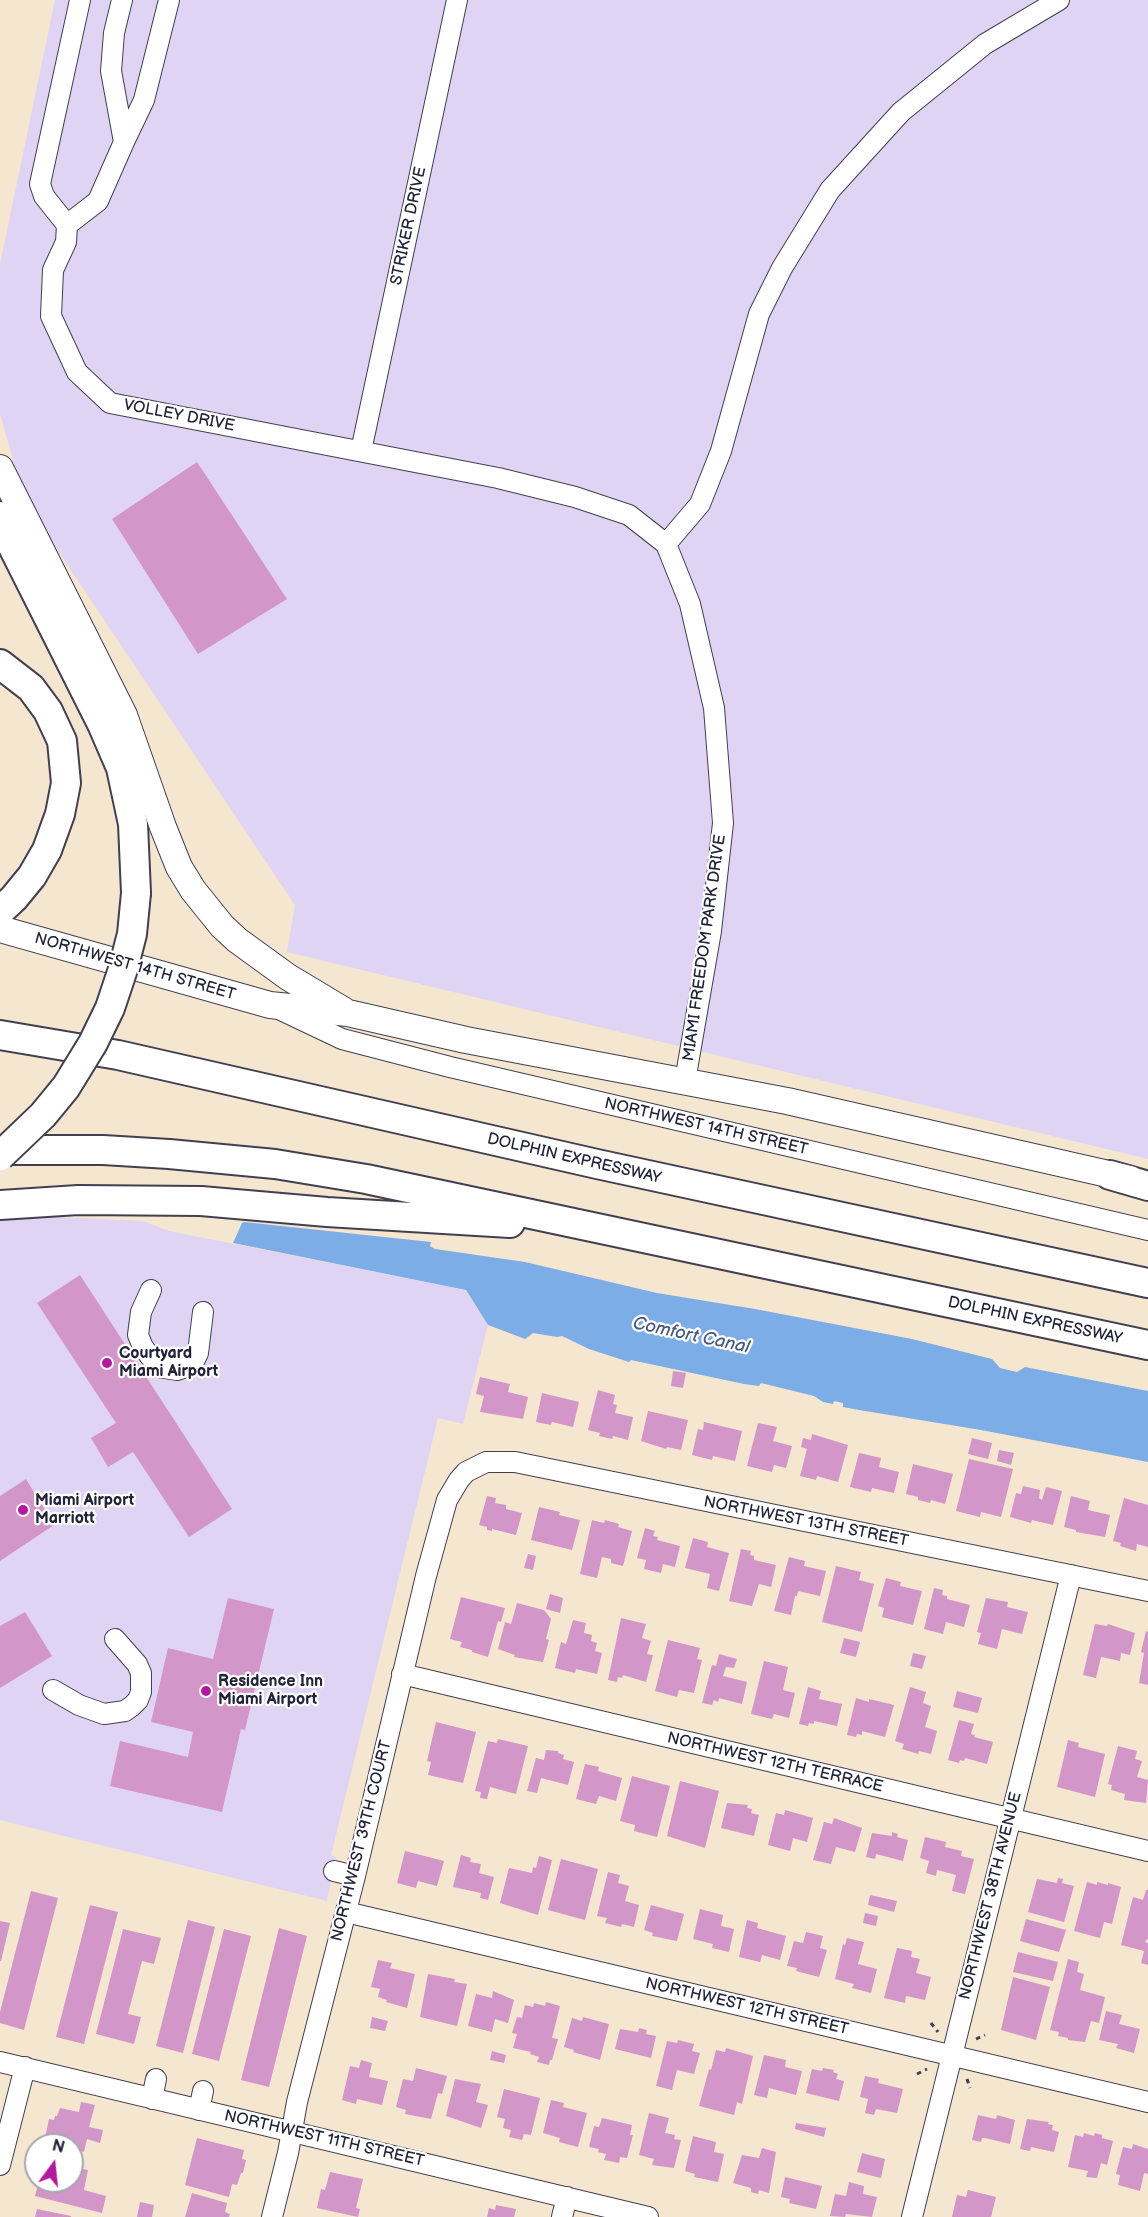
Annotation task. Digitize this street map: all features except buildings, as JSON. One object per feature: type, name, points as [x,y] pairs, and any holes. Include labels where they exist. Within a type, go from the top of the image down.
[{"type":"highway","points":[[0,516],[102,724],[121,768],[133,824],[136,893],[133,927],[123,969],[110,1008],[98,1034],[66,1087],[43,1115],[0,1156]]},
{"type":"highway","points":[[0,664],[24,681],[40,699],[60,734],[65,755],[66,789],[51,842],[32,876],[0,911]]},
{"type":"highway","name":"DOLPHIN EXPRESSWAY","points":[[0,1035],[129,1058],[597,1164],[1148,1283]]},
{"type":"highway","name":"DOLPHIN EXPRESSWAY","points":[[0,1150],[103,1150],[169,1154],[275,1164],[412,1187],[1148,1345]]},
{"type":"highway","points":[[1110,1175],[1148,1184]]},
{"type":"highway","points":[[0,1205],[78,1200],[201,1201],[327,1212],[600,1228]]},
{"type":"main road","points":[[0,468],[124,715],[179,867],[215,917],[237,940],[288,977],[348,1013]]},
{"type":"main road","name":"NORTHWEST 14TH STREET","points":[[0,929],[270,1005],[348,1013],[466,1040],[797,1103],[1110,1175]]},
{"type":"street","points":[[80,0],[40,184],[44,196],[67,225],[98,201],[144,100],[169,0]]},
{"type":"street","points":[[122,0],[114,33],[111,71],[124,142]]},
{"type":"street","name":"STRIKER DRIVE","points":[[360,451],[457,0]]},
{"type":"street","points":[[666,544],[700,504],[722,451],[759,314],[782,268],[831,190],[901,112],[985,44],[1059,0]]},
{"type":"street","name":"VOLLEY DRIVE","points":[[67,225],[66,242],[53,270],[51,316],[77,372],[110,403],[498,478],[575,497],[629,515],[666,544]]},
{"type":"street","name":"MIAMI FREEDOM PARK DRIVE","points":[[666,544],[690,604],[714,708],[723,823],[711,931],[685,1081]]},
{"type":"street","name":"NORTHWEST 14TH STREET","points":[[270,1005],[342,1039],[450,1067],[1148,1230]]},
{"type":"street","points":[[151,1290],[141,1312],[138,1335],[143,1347],[158,1367],[177,1370],[192,1365],[198,1353],[202,1312]]},
{"type":"street","name":"NORTHWEST 13TH STREET","points":[[466,1472],[486,1462],[514,1462],[1148,1591]]},
{"type":"street","name":"NORTHWEST 39TH COURT","points":[[272,2217],[340,1913],[355,1876],[442,1515],[453,1488],[466,1472]]},
{"type":"street","name":"NORTHWEST 38TH AVENUE","points":[[912,2217],[1071,1575]]},
{"type":"street","points":[[53,1690],[79,1705],[104,1714],[124,1711],[132,1706],[138,1700],[141,1692],[141,1673],[115,1639]]},
{"type":"street","name":"NORTHWEST 12TH TERRACE","points":[[402,1674],[1148,1851]]},
{"type":"street","points":[[334,1871],[355,1876]]},
{"type":"street","name":"NORTHWEST 12TH STREET","points":[[340,1913],[1148,2102]]},
{"type":"street","name":"NORTHWEST 11TH STREET","points":[[0,2061],[152,2099],[201,2100],[292,2130],[648,2217]]},
{"type":"street","points":[[0,2165],[25,2067]]},
{"type":"street","points":[[152,2099],[156,2079]]},
{"type":"street","points":[[562,2217],[567,2198]]},
{"type":"path","points":[[931,2023],[938,2032]]},
{"type":"path","points":[[972,2040],[985,2035]]},
{"type":"path","points":[[918,2074],[929,2068]]},
{"type":"path","points":[[966,2077],[970,2088]]},
{"type":"shaded area","points":[[55,0],[1148,0],[1148,1159],[287,952],[295,905],[40,524],[18,477],[0,414],[0,264]]},
{"type":"shaded area","points":[[36,1216],[143,1221],[169,1231],[456,1288],[466,1291],[488,1325],[463,1424],[438,1418],[331,1855],[336,1857],[327,1901],[0,1820],[0,1221]]},
{"type":"water","name":"Comfort Canal","points":[[244,1222],[431,1242],[430,1246],[435,1249],[525,1262],[657,1293],[912,1339],[992,1359],[1000,1368],[1017,1372],[1025,1367],[1148,1391],[1148,1462],[981,1430],[843,1407],[843,1403],[823,1402],[814,1396],[761,1383],[759,1386],[744,1384],[631,1360],[629,1362],[589,1349],[562,1336],[533,1333],[525,1339],[488,1325],[466,1290],[233,1243]]},
{"type":"place","name":"Courtyard Miami Airport","points":[[107,1363]]},
{"type":"place","name":"Miami Airport Marriott","points":[[23,1510]]},
{"type":"place","name":"Residence Inn Miami Airport","points":[[206,1691]]}]
